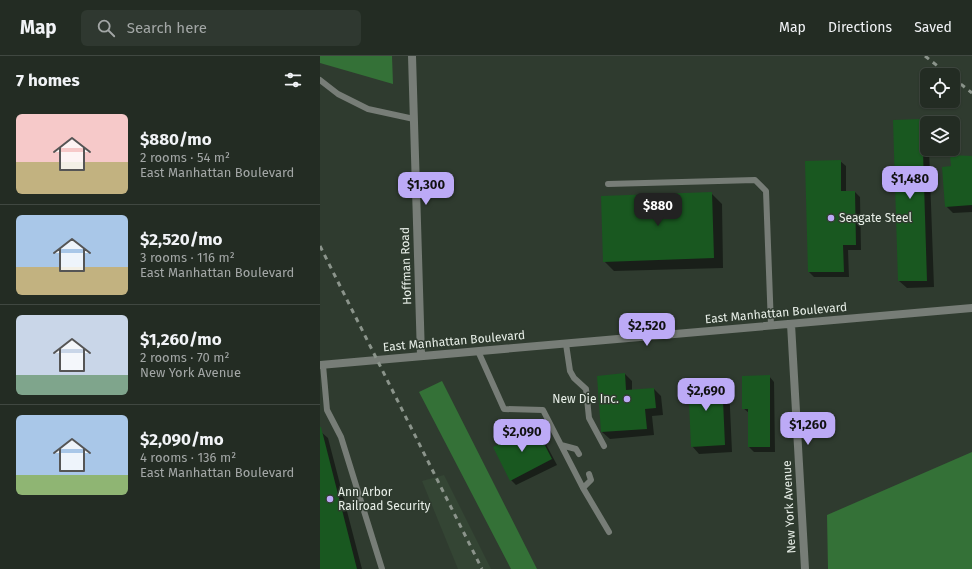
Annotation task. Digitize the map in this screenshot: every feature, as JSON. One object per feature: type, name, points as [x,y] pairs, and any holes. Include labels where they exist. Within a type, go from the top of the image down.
[{"type":"street","name":"Hoffman Road","points":[[412,56],[421,356]]},
{"type":"street","name":"East Manhattan Boulevard","points":[[321,365],[972,308]]},
{"type":"street","name":"New York Avenue","points":[[791,324],[805,569]]},
{"type":"lane","points":[[320,80],[338,94],[368,109],[414,119]]},
{"type":"lane","points":[[608,184],[755,180],[766,191],[771,326]]},
{"type":"lane","points":[[566,344],[570,371],[574,378],[586,389],[589,418],[604,446]]},
{"type":"lane","points":[[478,351],[504,409],[543,410],[583,488],[609,532]]},
{"type":"lane","points":[[321,365],[327,410],[341,437],[382,569]]},
{"type":"lane","points":[[561,445],[576,449],[579,454]]},
{"type":"lane","points":[[583,488],[591,480],[589,474]]},
{"type":"shaded area","points":[[444,475],[491,569],[458,569],[422,481]]},
{"type":"green space","points":[[320,56],[392,56],[393,84],[320,63]]},
{"type":"green space","points":[[442,381],[537,569],[511,569],[419,392]]},
{"type":"green space","points":[[972,452],[972,569],[828,569],[827,515]]},
{"type":"building","points":[[920,119],[920,156],[923,156],[927,281],[898,281],[893,120]]},
{"type":"building","points":[[950,156],[972,156],[972,205],[945,207],[942,167],[951,166]]},
{"type":"building","name":"Seagate Steel","points":[[841,160],[841,191],[855,191],[856,245],[843,245],[844,272],[808,272],[805,161]]},
{"type":"building","points":[[712,192],[714,258],[603,262],[601,196]]},
{"type":"building","name":"New Die Inc.","points":[[625,373],[626,390],[654,388],[656,408],[645,409],[647,429],[601,432],[597,376]]},
{"type":"building","points":[[770,375],[770,447],[748,447],[748,409],[742,409],[742,376]]},
{"type":"building","points":[[722,378],[725,445],[691,447],[688,380]]},
{"type":"building","points":[[535,426],[552,459],[510,481],[493,447]]},
{"type":"building","name":"Ann Arbor Railroad Security","points":[[321,427],[357,569],[320,569]]},
{"type":"railway","points":[[925,56],[940,68]]},
{"type":"railway","points":[[960,84],[972,93]]},
{"type":"railway","points":[[320,246],[482,569]]},
{"type":"place","name":"Seagate Steel","points":[[831,218]]},
{"type":"place","name":"New Die Inc.","points":[[627,399]]},
{"type":"place","name":"Ann Arbor Railroad Security","points":[[330,499]]}]
